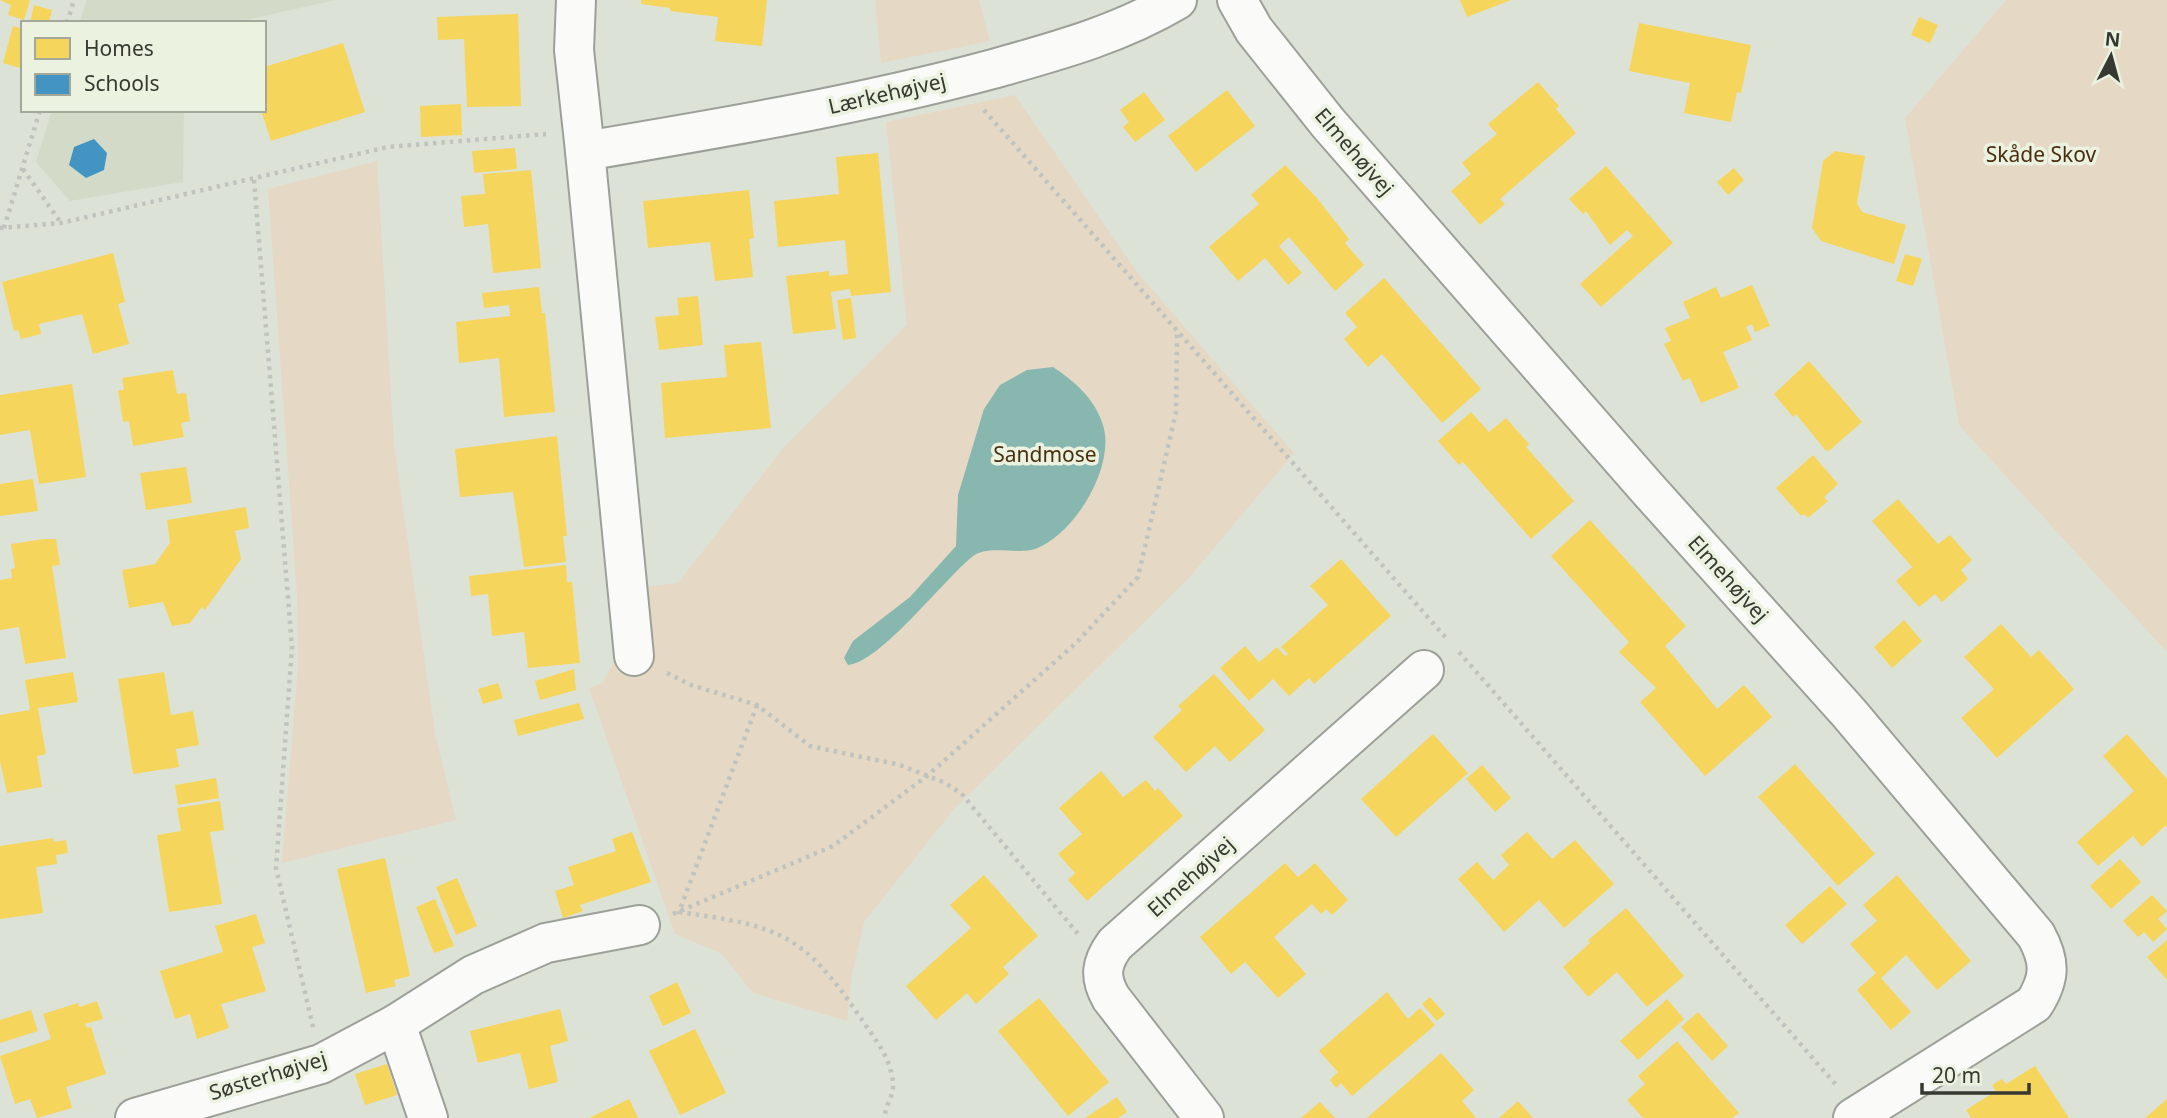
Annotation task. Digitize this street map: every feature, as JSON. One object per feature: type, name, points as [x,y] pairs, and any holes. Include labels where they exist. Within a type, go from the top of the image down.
[{"type":"street","points":[[576,0],[574,50],[634,656]]},
{"type":"street","name":"Lærkehøjvej","points":[[584,141],[784,117],[957,79],[1070,47],[1145,19],[1177,0]]},
{"type":"street","name":"Elmehøjvej","points":[[1237,0],[1254,30],[1328,123],[1848,712],[2045,950],[2049,969],[2044,988],[2034,1004],[1857,1116]]},
{"type":"street","name":"Elmehøjvej","points":[[1107,955],[1115,944],[1424,670]]},
{"type":"street","name":"Søsterhøjvej","points":[[135,1118],[321,1063],[396,1024],[473,975],[546,943],[640,925]]},
{"type":"street","points":[[1107,955],[1102,969],[1103,984],[1111,998],[1204,1118]]},
{"type":"street","points":[[396,1024],[428,1118]]},
{"type":"path","points":[[68,21],[74,0]]},
{"type":"path","points":[[957,79],[1857,1116]]},
{"type":"path","points":[[39,112],[2,228],[61,223],[388,148],[584,141]]},
{"type":"path","points":[[22,168],[61,223]]},
{"type":"path","points":[[254,180],[292,647],[276,868],[321,1063]]},
{"type":"path","points":[[640,925],[679,912],[833,846],[927,776],[1076,643],[1138,577],[1176,412],[1177,330]]},
{"type":"path","points":[[691,685],[757,705],[810,746],[900,765],[961,793],[1078,935],[1107,955]]},
{"type":"path","points":[[679,912],[757,705]]},
{"type":"path","points":[[679,912],[769,928],[803,947],[835,980],[888,1059],[894,1086],[885,1118]]},
{"type":"shaded area","points":[[87,0],[336,0],[241,21],[80,21]]},
{"type":"shaded area","points":[[51,112],[184,112],[183,182],[70,201],[36,162]]},
{"type":"green space","points":[[875,0],[979,0],[990,41],[881,63]]},
{"type":"green space","name":"Skåde Skov","points":[[2006,0],[2167,0],[2167,652],[1959,425],[1905,118]]},
{"type":"green space","name":"Sandmose","points":[[1015,95],[1137,272],[1294,453],[1188,579],[954,809],[864,922],[852,975],[847,1021],[753,993],[721,953],[675,934],[589,688],[603,683],[650,586],[678,583],[784,447],[907,325],[886,122]]},
{"type":"green space","points":[[377,161],[394,444],[435,733],[456,820],[282,863],[298,665],[297,596],[268,189]]},
{"type":"water","points":[[1053,367],[1088,397],[1102,422],[1104,457],[1090,496],[1065,529],[1035,549],[986,551],[972,557],[877,650],[848,665],[844,658],[853,641],[910,597],[956,546],[958,495],[984,409],[1000,385],[1027,370]]},
{"type":"building: Homes","points":[[0,0],[30,0],[24,20],[8,15],[11,5]]},
{"type":"building: Homes","points":[[641,0],[767,0],[762,46],[715,41],[718,17],[670,11],[670,8],[641,4]]},
{"type":"building: Homes","points":[[1460,0],[1511,0],[1467,17]]},
{"type":"building: Homes","points":[[34,5],[52,10],[49,21],[30,21]]},
{"type":"building: Homes","points":[[518,14],[521,106],[467,107],[464,39],[438,40],[437,17]]},
{"type":"building: Homes","points":[[1919,17],[1938,25],[1930,43],[1911,35]]},
{"type":"building: Homes","points":[[1639,23],[1751,45],[1741,93],[1737,92],[1731,122],[1684,113],[1690,83],[1629,71]]},
{"type":"building: Homes","points":[[13,26],[21,28],[21,68],[3,63]]},
{"type":"building: Homes","points":[[343,43],[365,112],[271,141],[262,112],[266,112],[266,66]]},
{"type":"building: Homes","points":[[1538,82],[1559,106],[1556,109],[1576,133],[1500,199],[1505,204],[1480,225],[1451,191],[1471,174],[1462,163],[1497,134],[1488,124]]},
{"type":"building: Homes","points":[[1227,90],[1255,126],[1196,172],[1168,136]]},
{"type":"building: Homes","points":[[1144,92],[1165,120],[1135,142],[1123,127],[1129,122],[1120,110]]},
{"type":"building: Homes","points":[[461,104],[462,135],[421,137],[420,106]]},
{"type":"building: Homes","points":[[515,148],[517,169],[474,173],[472,151]]},
{"type":"building: Homes","points":[[1835,151],[1865,156],[1857,203],[1862,212],[1906,225],[1894,264],[1821,241],[1812,228],[1823,161]]},
{"type":"building: Homes","points":[[878,153],[891,292],[851,296],[850,289],[831,292],[836,329],[793,334],[786,276],[829,271],[829,276],[848,274],[845,240],[778,247],[774,201],[839,194],[836,157]]},
{"type":"building: Homes","points":[[1285,165],[1317,198],[1349,239],[1345,243],[1364,265],[1335,291],[1289,237],[1279,246],[1302,273],[1288,285],[1265,258],[1238,281],[1209,247],[1259,204],[1251,195]]},
{"type":"building: Homes","points":[[1606,166],[1673,243],[1601,307],[1580,284],[1633,236],[1627,230],[1610,245],[1586,211],[1583,214],[1569,199]]},
{"type":"building: Homes","points":[[1734,168],[1744,180],[1728,195],[1717,182]]},
{"type":"building: Homes","points":[[531,170],[541,268],[493,273],[488,224],[464,227],[461,196],[485,194],[483,174]]},
{"type":"building: Homes","points":[[749,190],[754,238],[749,239],[753,277],[715,281],[710,242],[648,248],[643,201]]},
{"type":"building: Homes","points":[[113,253],[125,302],[118,304],[129,344],[93,354],[82,314],[39,324],[41,334],[21,339],[18,330],[14,331],[2,282]]},
{"type":"building: Homes","points":[[1905,254],[1922,259],[1913,286],[1896,281]]},
{"type":"building: Homes","points":[[1384,278],[1481,389],[1442,423],[1382,354],[1368,367],[1344,339],[1357,327],[1345,313]]},
{"type":"building: Homes","points":[[1752,285],[1770,326],[1755,332],[1752,324],[1746,327],[1752,340],[1723,352],[1739,388],[1701,403],[1690,378],[1683,381],[1664,344],[1671,341],[1665,328],[1690,318],[1683,302],[1716,287],[1721,298]]},
{"type":"building: Homes","points":[[539,287],[542,313],[545,313],[555,412],[504,417],[499,358],[459,363],[456,322],[510,316],[509,305],[484,308],[482,293]]},
{"type":"building: Homes","points":[[698,296],[703,345],[659,350],[655,317],[679,315],[677,298]]},
{"type":"building: Homes","points":[[851,298],[856,338],[843,340],[837,300]]},
{"type":"building: Homes","points":[[761,342],[771,428],[665,438],[661,383],[727,377],[724,345]]},
{"type":"building: Homes","points":[[1809,361],[1862,422],[1826,451],[1796,414],[1793,417],[1774,394]]},
{"type":"building: Homes","points":[[173,370],[177,394],[186,393],[190,421],[181,423],[184,437],[133,446],[129,421],[123,422],[118,390],[124,390],[122,378]]},
{"type":"building: Homes","points":[[72,384],[86,477],[39,484],[30,430],[0,435],[0,395]]},
{"type":"building: Homes","points":[[1471,412],[1489,432],[1506,418],[1529,444],[1526,447],[1574,501],[1531,539],[1463,462],[1459,465],[1438,441]]},
{"type":"building: Homes","points":[[557,436],[567,536],[563,536],[566,562],[524,567],[513,492],[460,497],[455,449]]},
{"type":"building: Homes","points":[[1813,455],[1838,484],[1824,497],[1828,501],[1808,518],[1804,514],[1801,516],[1776,488]]},
{"type":"building: Homes","points":[[186,467],[192,503],[146,510],[140,473]]},
{"type":"building: Homes","points":[[33,479],[38,511],[0,516],[0,484]]},
{"type":"building: Homes","points":[[1898,499],[1938,544],[1950,535],[1972,560],[1961,570],[1968,579],[1942,602],[1935,594],[1919,607],[1896,581],[1912,567],[1872,521]]},
{"type":"building: Homes","points":[[246,507],[249,528],[235,531],[241,559],[205,610],[202,607],[190,623],[172,626],[163,602],[129,608],[122,570],[155,564],[170,543],[167,520]]},
{"type":"building: Homes","points":[[1590,520],[1686,626],[1665,646],[1717,709],[1744,685],[1772,717],[1705,776],[1640,702],[1656,688],[1619,652],[1629,642],[1551,556]]},
{"type":"building: Homes","points":[[56,539],[60,565],[52,566],[66,658],[25,664],[19,627],[0,630],[0,580],[12,578],[11,569],[15,568],[11,544]]},
{"type":"building: Homes","points":[[1341,559],[1391,616],[1314,684],[1309,678],[1289,696],[1273,679],[1249,701],[1220,668],[1245,646],[1259,662],[1277,647],[1285,656],[1288,654],[1281,647],[1328,605],[1310,586]]},
{"type":"building: Homes","points":[[566,565],[567,582],[572,582],[580,663],[528,668],[524,632],[492,636],[488,594],[471,596],[469,576]]},
{"type":"building: Homes","points":[[1904,620],[1922,641],[1892,668],[1874,647]]},
{"type":"building: Homes","points":[[2001,624],[2031,657],[2039,650],[2074,689],[1997,758],[1961,718],[1994,689],[1964,657]]},
{"type":"building: Homes","points":[[574,669],[576,690],[540,700],[535,681]]},
{"type":"building: Homes","points":[[73,672],[78,702],[38,708],[46,754],[37,756],[42,787],[7,793],[0,761],[0,715],[30,710],[25,680]]},
{"type":"building: Homes","points":[[164,672],[171,715],[193,711],[199,745],[176,749],[179,767],[133,774],[118,679]]},
{"type":"building: Homes","points":[[1214,674],[1265,730],[1230,762],[1215,746],[1186,772],[1153,737],[1182,710],[1178,706]]},
{"type":"building: Homes","points":[[498,683],[503,698],[483,704],[478,689]]},
{"type":"building: Homes","points":[[579,703],[584,719],[518,736],[514,720]]},
{"type":"building: Homes","points":[[1433,734],[1468,773],[1396,837],[1361,799]]},
{"type":"building: Homes","points":[[2127,734],[2167,779],[2167,828],[2165,826],[2142,847],[2133,836],[2098,866],[2077,842],[2134,791],[2103,756]]},
{"type":"building: Homes","points":[[1795,764],[1875,854],[1838,886],[1758,797]]},
{"type":"building: Homes","points":[[1482,765],[1511,798],[1495,812],[1466,779]]},
{"type":"building: Homes","points":[[1101,771],[1123,797],[1146,780],[1155,791],[1158,788],[1183,816],[1087,901],[1068,880],[1075,873],[1058,854],[1082,834],[1059,808]]},
{"type":"building: Homes","points":[[216,778],[219,798],[178,805],[175,785]]},
{"type":"building: Homes","points":[[220,801],[224,830],[210,832],[222,904],[169,912],[157,835],[181,831],[177,808]]},
{"type":"building: Homes","points":[[632,832],[651,882],[580,905],[583,911],[563,918],[555,891],[574,885],[568,867],[616,851],[612,839]]},
{"type":"building: Homes","points":[[1527,832],[1552,859],[1575,840],[1614,884],[1564,928],[1539,900],[1504,932],[1458,879],[1477,862],[1493,880],[1509,865],[1501,855]]},
{"type":"building: Homes","points":[[53,838],[54,842],[66,840],[68,853],[56,855],[57,864],[36,867],[43,913],[0,919],[0,846]]},
{"type":"building: Homes","points":[[385,858],[410,976],[394,980],[396,986],[366,993],[337,869]]},
{"type":"building: Homes","points":[[2120,859],[2141,882],[2111,909],[2090,886]]},
{"type":"building: Homes","points":[[1285,863],[1298,877],[1315,863],[1348,900],[1332,915],[1326,909],[1321,914],[1312,904],[1274,937],[1306,974],[1278,998],[1245,962],[1231,974],[1200,937]]},
{"type":"building: Homes","points":[[984,875],[1038,936],[1003,967],[1009,974],[976,1004],[967,993],[936,1020],[906,986],[971,928],[950,905]]},
{"type":"building: Homes","points":[[1897,875],[1971,961],[1937,990],[1906,955],[1881,978],[1911,1012],[1891,1030],[1857,990],[1876,973],[1850,944],[1877,921],[1863,905]]},
{"type":"building: Homes","points":[[457,878],[477,926],[456,935],[436,887]]},
{"type":"building: Homes","points":[[1830,886],[1847,904],[1802,944],[1785,925]]},
{"type":"building: Homes","points":[[2152,895],[2167,911],[2158,919],[2167,929],[2153,942],[2144,932],[2138,937],[2123,921]]},
{"type":"building: Homes","points":[[435,899],[454,946],[434,953],[416,907]]},
{"type":"building: Homes","points":[[1626,908],[1684,976],[1647,1007],[1617,972],[1588,997],[1563,967],[1590,943],[1588,940]]},
{"type":"building: Homes","points":[[256,914],[265,943],[252,947],[266,991],[221,1004],[229,1028],[197,1039],[190,1014],[175,1019],[160,971],[223,952],[215,926]]},
{"type":"building: Homes","points":[[2167,940],[2167,980],[2147,957]]},
{"type":"building: Homes","points":[[677,982],[691,1013],[663,1026],[649,996]]},
{"type":"building: Homes","points":[[1387,992],[1408,1019],[1420,1008],[1435,1025],[1352,1096],[1341,1083],[1336,1088],[1330,1080],[1338,1072],[1319,1051]]},
{"type":"building: Homes","points":[[1430,997],[1445,1014],[1437,1021],[1422,1004]]},
{"type":"building: Homes","points":[[1039,998],[1109,1082],[1068,1116],[998,1031]]},
{"type":"building: Homes","points":[[1667,999],[1684,1019],[1638,1060],[1620,1041]]},
{"type":"building: Homes","points":[[97,1001],[103,1019],[85,1024],[87,1028],[91,1027],[106,1074],[66,1087],[72,1108],[37,1118],[30,1099],[15,1104],[0,1056],[51,1039],[43,1014],[78,1003],[80,1007]]},
{"type":"building: Homes","points":[[560,1009],[568,1041],[550,1046],[558,1082],[529,1089],[520,1053],[478,1063],[470,1031]]},
{"type":"building: Homes","points":[[31,1010],[38,1031],[0,1043],[0,1020]]},
{"type":"building: Homes","points":[[1698,1012],[1728,1046],[1712,1061],[1681,1027]]},
{"type":"building: Homes","points":[[695,1029],[726,1093],[680,1115],[649,1051]]},
{"type":"building: Homes","points":[[1677,1041],[1739,1113],[1732,1118],[1643,1118],[1627,1100],[1645,1084],[1638,1076]]},
{"type":"building: Homes","points":[[1441,1053],[1474,1090],[1462,1101],[1476,1118],[1367,1118]]},
{"type":"building: Homes","points":[[387,1064],[397,1095],[365,1105],[355,1074]]},
{"type":"building: Homes","points":[[2035,1066],[2069,1118],[1971,1118],[1966,1110],[1996,1091],[1992,1085],[2002,1079],[2006,1084]]},
{"type":"building: Homes","points":[[1117,1097],[1127,1112],[1118,1118],[1085,1118]]},
{"type":"building: Homes","points":[[629,1099],[638,1118],[589,1118]]},
{"type":"building: Homes","points":[[2167,1099],[2167,1118],[2145,1118]]},
{"type":"building: Homes","points":[[1518,1101],[1533,1118],[1499,1118]]},
{"type":"building: Homes","points":[[1320,1102],[1335,1118],[1301,1118]]},
{"type":"building: Schools","points":[[94,139],[107,153],[104,170],[86,178],[69,165],[74,147]]}]
